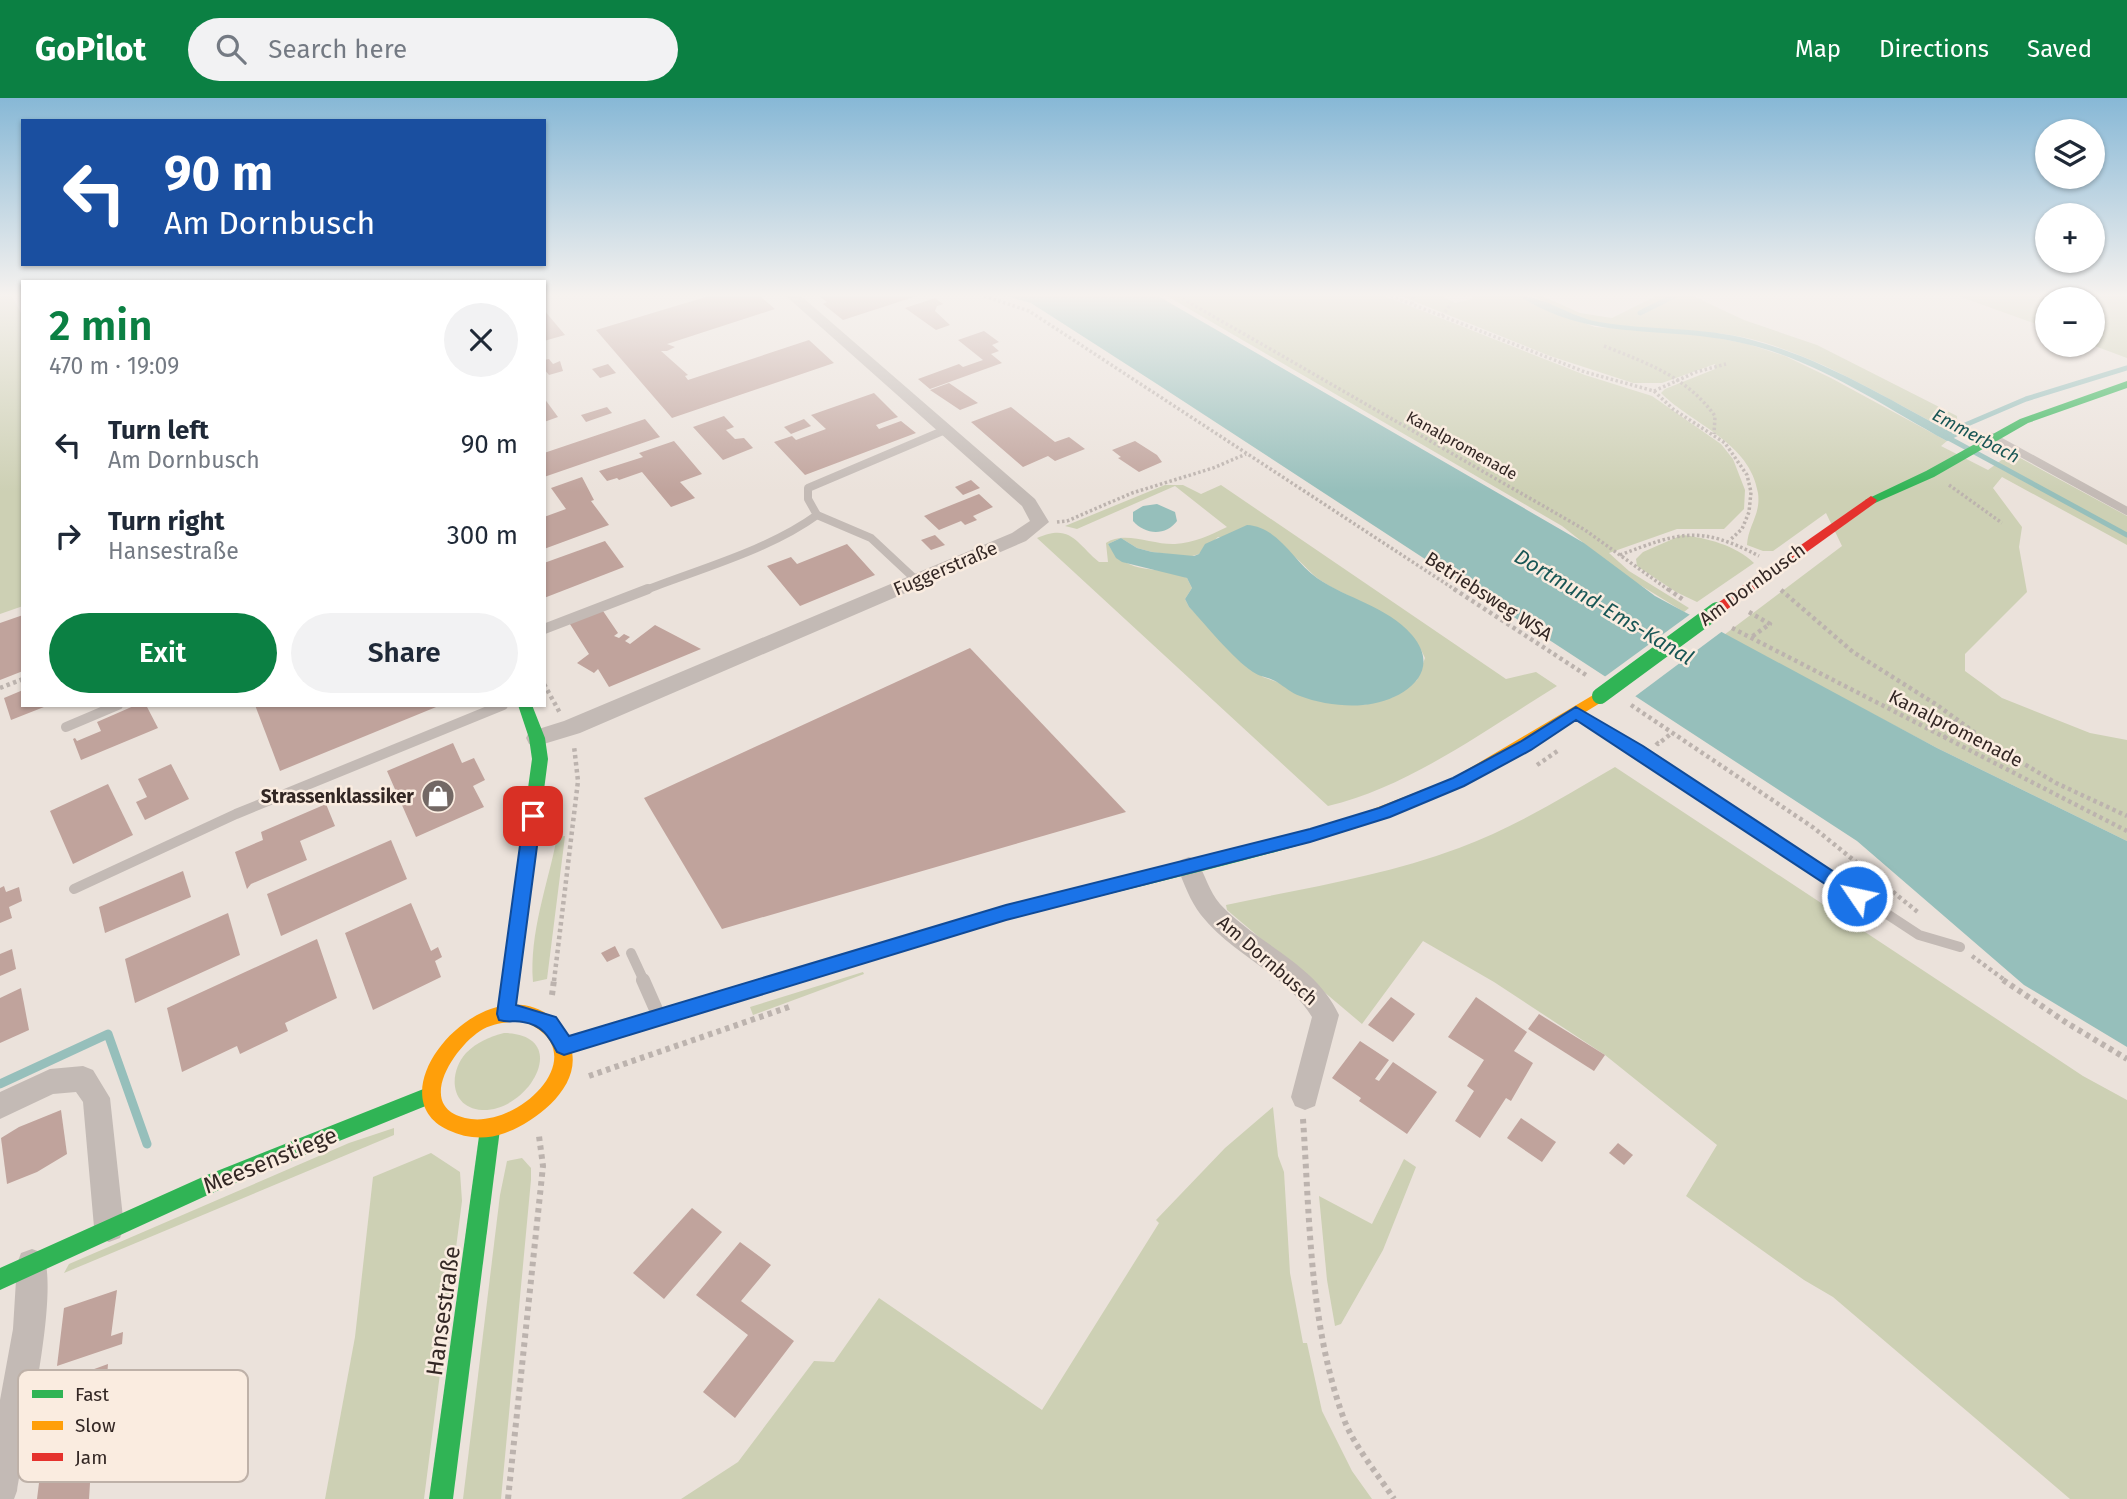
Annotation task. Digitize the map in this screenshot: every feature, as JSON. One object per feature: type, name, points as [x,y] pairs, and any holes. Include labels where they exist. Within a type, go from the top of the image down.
[{"type":"street","points":[[867,361],[1029,503],[1040,522]]},
{"type":"street","name":"Am Dornbusch","points":[[564,1046],[1006,912],[1310,836],[1384,813],[1459,782],[1525,746],[1576,713],[1597,688],[1717,610],[1869,501],[1930,474],[1989,438],[2058,407],[2127,384]]},
{"type":"street","name":"Fuggerstraße","points":[[537,738],[569,728],[1019,537],[1040,522]]},
{"type":"street","points":[[506,1014],[540,759],[537,738],[526,707]]},
{"type":"street","name":"Am Dornbusch","points":[[1189,867],[1209,908],[1320,1003],[1326,1015],[1305,1097]]},
{"type":"street","points":[[522,1013],[549,1023],[558,1032],[564,1046],[561,1074],[540,1104],[524,1116],[490,1129],[470,1130],[454,1125],[442,1116],[431,1095],[432,1076],[440,1058],[453,1041],[469,1028],[506,1014],[522,1013]]},
{"type":"street","points":[[0,1107],[50,1083],[83,1079],[96,1098],[109,1227]]},
{"type":"street","name":"Meesenstiege","points":[[0,1279],[109,1227],[431,1095]]},
{"type":"street","name":"Hansestraße","points":[[441,1499],[490,1129]]},
{"type":"street","points":[[21,1370],[29,1329],[32,1264]]},
{"type":"street","points":[[2,1472],[18,1387]]},
{"type":"lane","points":[[916,580],[871,538],[817,514],[808,499],[808,488],[945,430]]},
{"type":"lane","points":[[1989,438],[2127,511]]},
{"type":"lane","points":[[546,628],[741,553],[803,525],[817,514]]},
{"type":"lane","points":[[66,727],[113,707]]},
{"type":"lane","points":[[74,889],[236,814],[498,707]]},
{"type":"lane","points":[[1576,713],[1919,935],[1960,947]]},
{"type":"lane","points":[[631,953],[659,1017]]},
{"type":"path","name":"Betriebsweg WSA","points":[[1107,361],[1597,688]]},
{"type":"path","name":"Kanalpromenade","points":[[1292,361],[1585,530],[1692,605]]},
{"type":"path","points":[[1558,361],[1585,372],[1654,391],[1673,410],[1725,443],[1747,475],[1751,492],[1749,512],[1742,528],[1730,540]]},
{"type":"path","points":[[1639,361],[1695,388],[1715,416],[1714,434]]},
{"type":"path","points":[[1654,391],[1696,372],[1726,364]]},
{"type":"path","points":[[1040,522],[1067,521],[1132,493],[1226,463],[1246,453]]},
{"type":"path","points":[[1947,484],[2003,523]]},
{"type":"path","points":[[1619,555],[1680,533],[1716,535],[1776,566]]},
{"type":"path","points":[[1776,586],[1796,599],[1859,657],[2008,756],[2127,816]]},
{"type":"path","points":[[1750,638],[1770,624],[1753,614]]},
{"type":"path","name":"Kanalpromenade","points":[[1735,630],[2127,831]]},
{"type":"path","points":[[0,688],[21,680]]},
{"type":"path","points":[[546,688],[573,737],[578,781],[552,995]]},
{"type":"path","points":[[1626,701],[1814,828],[1928,921]]},
{"type":"path","points":[[1944,738],[1956,727],[1954,719]]},
{"type":"path","points":[[1658,744],[1672,733]]},
{"type":"path","points":[[1960,947],[2026,998],[2086,1037],[2127,1059]]},
{"type":"path","points":[[585,1078],[645,1055],[799,1004]]},
{"type":"path","points":[[1305,1097],[1303,1121],[1308,1207],[1321,1341],[1346,1424],[1394,1499]]},
{"type":"path","points":[[508,1499],[542,1166],[539,1135]]},
{"type":"green space","points":[[0,361],[21,361],[21,607],[0,614]]},
{"type":"green space","points":[[1279,361],[1551,361],[1652,396],[1721,444],[1733,459],[1745,490],[1744,509],[1724,529],[1677,529],[1609,553],[1629,571],[1689,608],[1684,612],[1627,577],[1562,526]]},
{"type":"green space","points":[[1567,361],[1796,361],[1947,441],[1941,446],[1988,470],[2011,453],[2127,516],[2127,545],[2002,477],[1993,488],[2022,527],[2019,547],[2027,592],[1965,654],[1965,671],[2002,698],[2090,733],[2127,740],[2127,841],[1937,748],[1724,635],[1842,546],[1826,513],[1773,551],[1763,551],[1747,545],[1758,501],[1753,475],[1732,447],[1661,393],[1715,369],[1715,364],[1662,383],[1633,383]]},
{"type":"green space","points":[[1814,361],[1849,361],[1957,416],[1958,436],[1857,382]]},
{"type":"green space","points":[[1165,485],[1183,485],[1201,494],[1221,485],[1506,679],[1536,672],[1557,686],[1418,771],[1358,797],[1328,806],[1037,538],[1048,534],[1065,534],[1072,537],[1099,562],[1108,562],[1106,543],[1113,539],[1121,538],[1130,538],[1166,544],[1182,543],[1227,527],[1175,486],[1077,529],[1065,526]],"holes":[[[1218,537],[1291,555],[1334,589],[1393,620],[1417,642],[1425,658],[1417,680],[1393,697],[1364,705],[1339,704],[1263,677],[1189,607],[1185,599],[1192,588],[1187,578],[1134,566],[1116,555],[1108,544],[1121,538],[1137,548],[1189,557],[1199,554]]]},
{"type":"green space","points":[[1682,535],[1720,543],[1738,551],[1754,563],[1697,602],[1676,592],[1637,566],[1636,559],[1643,552]]},
{"type":"green space","points":[[1615,767],[2083,1076],[2127,1100],[2127,1499],[2070,1499],[1833,1297],[1804,1280],[1686,1196],[1717,1145],[1605,1055],[1494,982],[1423,941],[1362,1024],[1227,910],[1226,905],[1373,874],[1459,848],[1519,821]]},
{"type":"green space","points":[[565,836],[547,979],[533,982],[534,945],[540,909],[557,837]]},
{"type":"green space","points":[[863,972],[864,974],[753,1015],[750,1007]]},
{"type":"green space","points":[[504,1033],[525,1037],[536,1046],[540,1058],[537,1073],[528,1087],[515,1099],[500,1107],[482,1110],[471,1108],[458,1096],[455,1088],[456,1070],[466,1053],[488,1038]]},
{"type":"green space","points":[[1273,1107],[1278,1156],[1284,1172],[1290,1273],[1303,1343],[1307,1343],[1322,1411],[1352,1471],[1372,1499],[681,1499],[738,1462],[814,1361],[834,1362],[879,1298],[1042,1410],[1159,1223],[1156,1220],[1225,1148]]},
{"type":"green space","points":[[394,1128],[394,1135],[64,1273],[69,1264],[349,1143]]},
{"type":"green space","points":[[431,1153],[460,1172],[462,1201],[424,1499],[325,1499],[355,1337],[373,1177]]},
{"type":"green space","points":[[522,1158],[531,1168],[531,1180],[501,1499],[463,1499],[500,1195],[507,1161]]},
{"type":"green space","points":[[1404,1159],[1416,1167],[1383,1250],[1341,1324],[1335,1326],[1327,1280],[1319,1196],[1372,1224]]},
{"type":"water","name":"Dortmund-Ems-Kanal","points":[[1122,361],[1271,361],[1584,543],[1655,596],[1937,748],[2127,841],[2127,1047],[2024,985],[1857,841]]},
{"type":"water","points":[[1799,361],[1814,361],[1832,369],[1958,436],[1947,441],[1824,372]]},
{"type":"water","points":[[1157,504],[1175,512],[1177,521],[1172,526],[1155,532],[1143,529],[1133,521],[1133,512],[1143,506]]},
{"type":"water","points":[[1247,525],[1258,527],[1277,538],[1317,578],[1402,625],[1421,649],[1421,673],[1414,684],[1391,698],[1363,705],[1331,704],[1297,695],[1274,680],[1253,672],[1228,650],[1189,607],[1185,599],[1192,588],[1187,578],[1122,562],[1116,558],[1108,544],[1121,538],[1137,548],[1152,552],[1194,556],[1199,554],[1205,544]]},
{"type":"pier","points":[[1692,613],[1724,630],[1633,698],[1603,678]]},
{"type":"building","points":[[546,361],[553,364],[560,361],[563,371],[549,375],[546,371]]},
{"type":"building","points":[[623,361],[673,361],[688,375],[685,376],[688,380],[744,361],[834,363],[672,418]]},
{"type":"building","points":[[979,361],[1002,363],[930,389],[918,379],[959,364],[963,367]]},
{"type":"building","points":[[608,364],[616,373],[600,378],[592,369]]},
{"type":"building","points":[[949,383],[978,403],[960,410],[930,390]]},
{"type":"building","points":[[874,393],[898,417],[876,425],[879,429],[901,421],[916,433],[805,475],[774,442],[792,436],[796,440],[826,429],[811,415]]},
{"type":"building","points":[[546,401],[558,417],[546,421]]},
{"type":"building","points":[[607,407],[612,413],[586,422],[581,415]]},
{"type":"building","points":[[1011,407],[1055,442],[1069,437],[1085,449],[1055,461],[1048,456],[1023,467],[971,422]]},
{"type":"building","points":[[724,416],[734,427],[726,430],[735,439],[744,438],[753,448],[723,460],[693,427]]},
{"type":"building","points":[[645,419],[660,437],[546,476],[546,452]]},
{"type":"building","points":[[804,419],[811,426],[791,434],[784,427]]},
{"type":"building","points":[[674,441],[702,474],[680,482],[695,498],[671,507],[642,472],[607,481],[599,471],[643,457],[639,453]]},
{"type":"building","points":[[1135,441],[1157,455],[1162,462],[1139,472],[1118,458],[1121,457],[1112,450]]},
{"type":"building","points":[[582,477],[594,500],[591,501],[609,525],[546,548],[546,516],[566,509],[551,488]]},
{"type":"building","points":[[971,480],[980,488],[963,495],[955,487]]},
{"type":"building","points":[[979,494],[993,507],[973,516],[977,520],[965,525],[961,521],[939,530],[924,516]]},
{"type":"building","points":[[935,535],[945,545],[931,550],[921,540]]},
{"type":"building","points":[[605,541],[624,567],[546,597],[546,562]]},
{"type":"building","points":[[847,544],[875,575],[800,606],[767,566],[791,557],[797,564]]},
{"type":"building","points":[[601,608],[618,633],[614,636],[619,638],[624,634],[630,637],[625,641],[630,644],[655,625],[701,649],[609,687],[598,669],[594,673],[577,663],[589,654],[568,621]]},
{"type":"building","points":[[21,616],[21,672],[0,680],[0,623]]},
{"type":"building","points":[[970,648],[1126,812],[722,929],[644,798]]},
{"type":"building","points":[[21,691],[21,707],[44,707],[11,720],[4,698]]},
{"type":"building","points":[[131,707],[147,707],[158,728],[81,760],[73,739],[77,741],[101,731],[97,722]]},
{"type":"building","points":[[256,707],[436,707],[280,771]]},
{"type":"building","name":"Strassenklassiker","points":[[453,743],[462,763],[474,758],[485,780],[473,786],[484,807],[416,837],[387,771]]},
{"type":"building","points":[[171,764],[189,799],[145,820],[136,802],[147,797],[138,779]]},
{"type":"building","points":[[108,784],[133,835],[73,864],[50,811]]},
{"type":"building","points":[[326,804],[335,826],[300,841],[307,860],[251,884],[247,889],[235,852],[263,840],[261,832]]},
{"type":"building","points":[[391,840],[407,879],[281,936],[267,894]]},
{"type":"building","points":[[183,871],[191,897],[105,933],[99,907]]},
{"type":"building","points":[[4,886],[6,892],[19,887],[22,901],[9,907],[12,918],[0,923],[0,888]]},
{"type":"building","points":[[411,903],[431,951],[438,947],[442,957],[435,961],[441,977],[373,1010],[345,933]]},
{"type":"building","points":[[228,913],[240,955],[135,1003],[125,959]]},
{"type":"building","points":[[317,939],[337,998],[285,1023],[288,1031],[240,1054],[237,1046],[182,1072],[167,1008]]},
{"type":"building","points":[[615,946],[620,956],[607,962],[601,953]]},
{"type":"building","points":[[12,949],[16,969],[0,976],[0,954]]},
{"type":"building","points":[[21,988],[29,1030],[0,1043],[0,998]]},
{"type":"building","points":[[1391,997],[1415,1014],[1393,1042],[1368,1025]]},
{"type":"building","points":[[1476,997],[1527,1032],[1514,1051],[1533,1063],[1511,1101],[1506,1098],[1480,1138],[1455,1121],[1474,1091],[1467,1086],[1484,1060],[1448,1037]]},
{"type":"building","points":[[1539,1014],[1605,1055],[1594,1071],[1528,1029]]},
{"type":"building","points":[[1360,1041],[1389,1060],[1375,1079],[1379,1081],[1393,1062],[1437,1092],[1407,1134],[1359,1101],[1361,1098],[1332,1078]]},
{"type":"building","points":[[61,1110],[67,1154],[37,1172],[7,1184],[1,1138],[19,1127]]},
{"type":"building","points":[[1521,1118],[1556,1142],[1542,1162],[1507,1138]]},
{"type":"building","points":[[1618,1143],[1633,1155],[1624,1165],[1609,1153]]},
{"type":"building","points":[[692,1208],[722,1232],[664,1299],[633,1273]]},
{"type":"building","points":[[740,1242],[771,1265],[741,1301],[794,1341],[735,1418],[703,1392],[748,1335],[696,1295]]},
{"type":"building","points":[[117,1290],[111,1336],[123,1332],[122,1344],[57,1366],[64,1308]]},
{"type":"building","points":[[108,1364],[108,1370],[92,1370]]},
{"type":"building","points":[[39,1482],[93,1482],[90,1483],[89,1499],[37,1499]]},
{"type":"waterway","points":[[1944,434],[2026,399],[2127,368]]},
{"type":"waterway","name":"Emmerbach","points":[[1943,435],[2127,535]]},
{"type":"waterway","points":[[0,1084],[108,1034],[147,1144]]},
{"type":"traffic: fast","points":[[1871,500],[1930,474],[2024,421],[2127,384]]},
{"type":"traffic: fast","points":[[1600,696],[1717,610]]},
{"type":"traffic: fast","points":[[506,1014],[540,759],[537,738],[526,707]]},
{"type":"traffic: fast","points":[[942,931],[1356,822]]},
{"type":"traffic: fast","points":[[0,1279],[214,1182],[431,1095]]},
{"type":"traffic: fast","points":[[441,1499],[490,1129]]},
{"type":"traffic: slow","points":[[1356,822],[1459,782],[1600,696]]},
{"type":"traffic: slow","points":[[564,1046],[942,931]]},
{"type":"traffic: slow","points":[[522,1013],[551,1026],[561,1041],[564,1057],[552,1088],[525,1113],[494,1128],[463,1126],[439,1114],[433,1103],[431,1089],[441,1060],[450,1047],[471,1027],[483,1021],[522,1013]]},
{"type":"traffic: jam","points":[[1717,610],[1871,500]]},
{"type":"place","name":"Strassenklassiker","points":[[438,796]]},
{"type":"route","points":[[533,816],[506,1014],[537,1016],[558,1032],[564,1046],[1006,912],[1310,836],[1384,813],[1459,782],[1525,746],[1576,713],[1614,735],[1857,896]]}]
